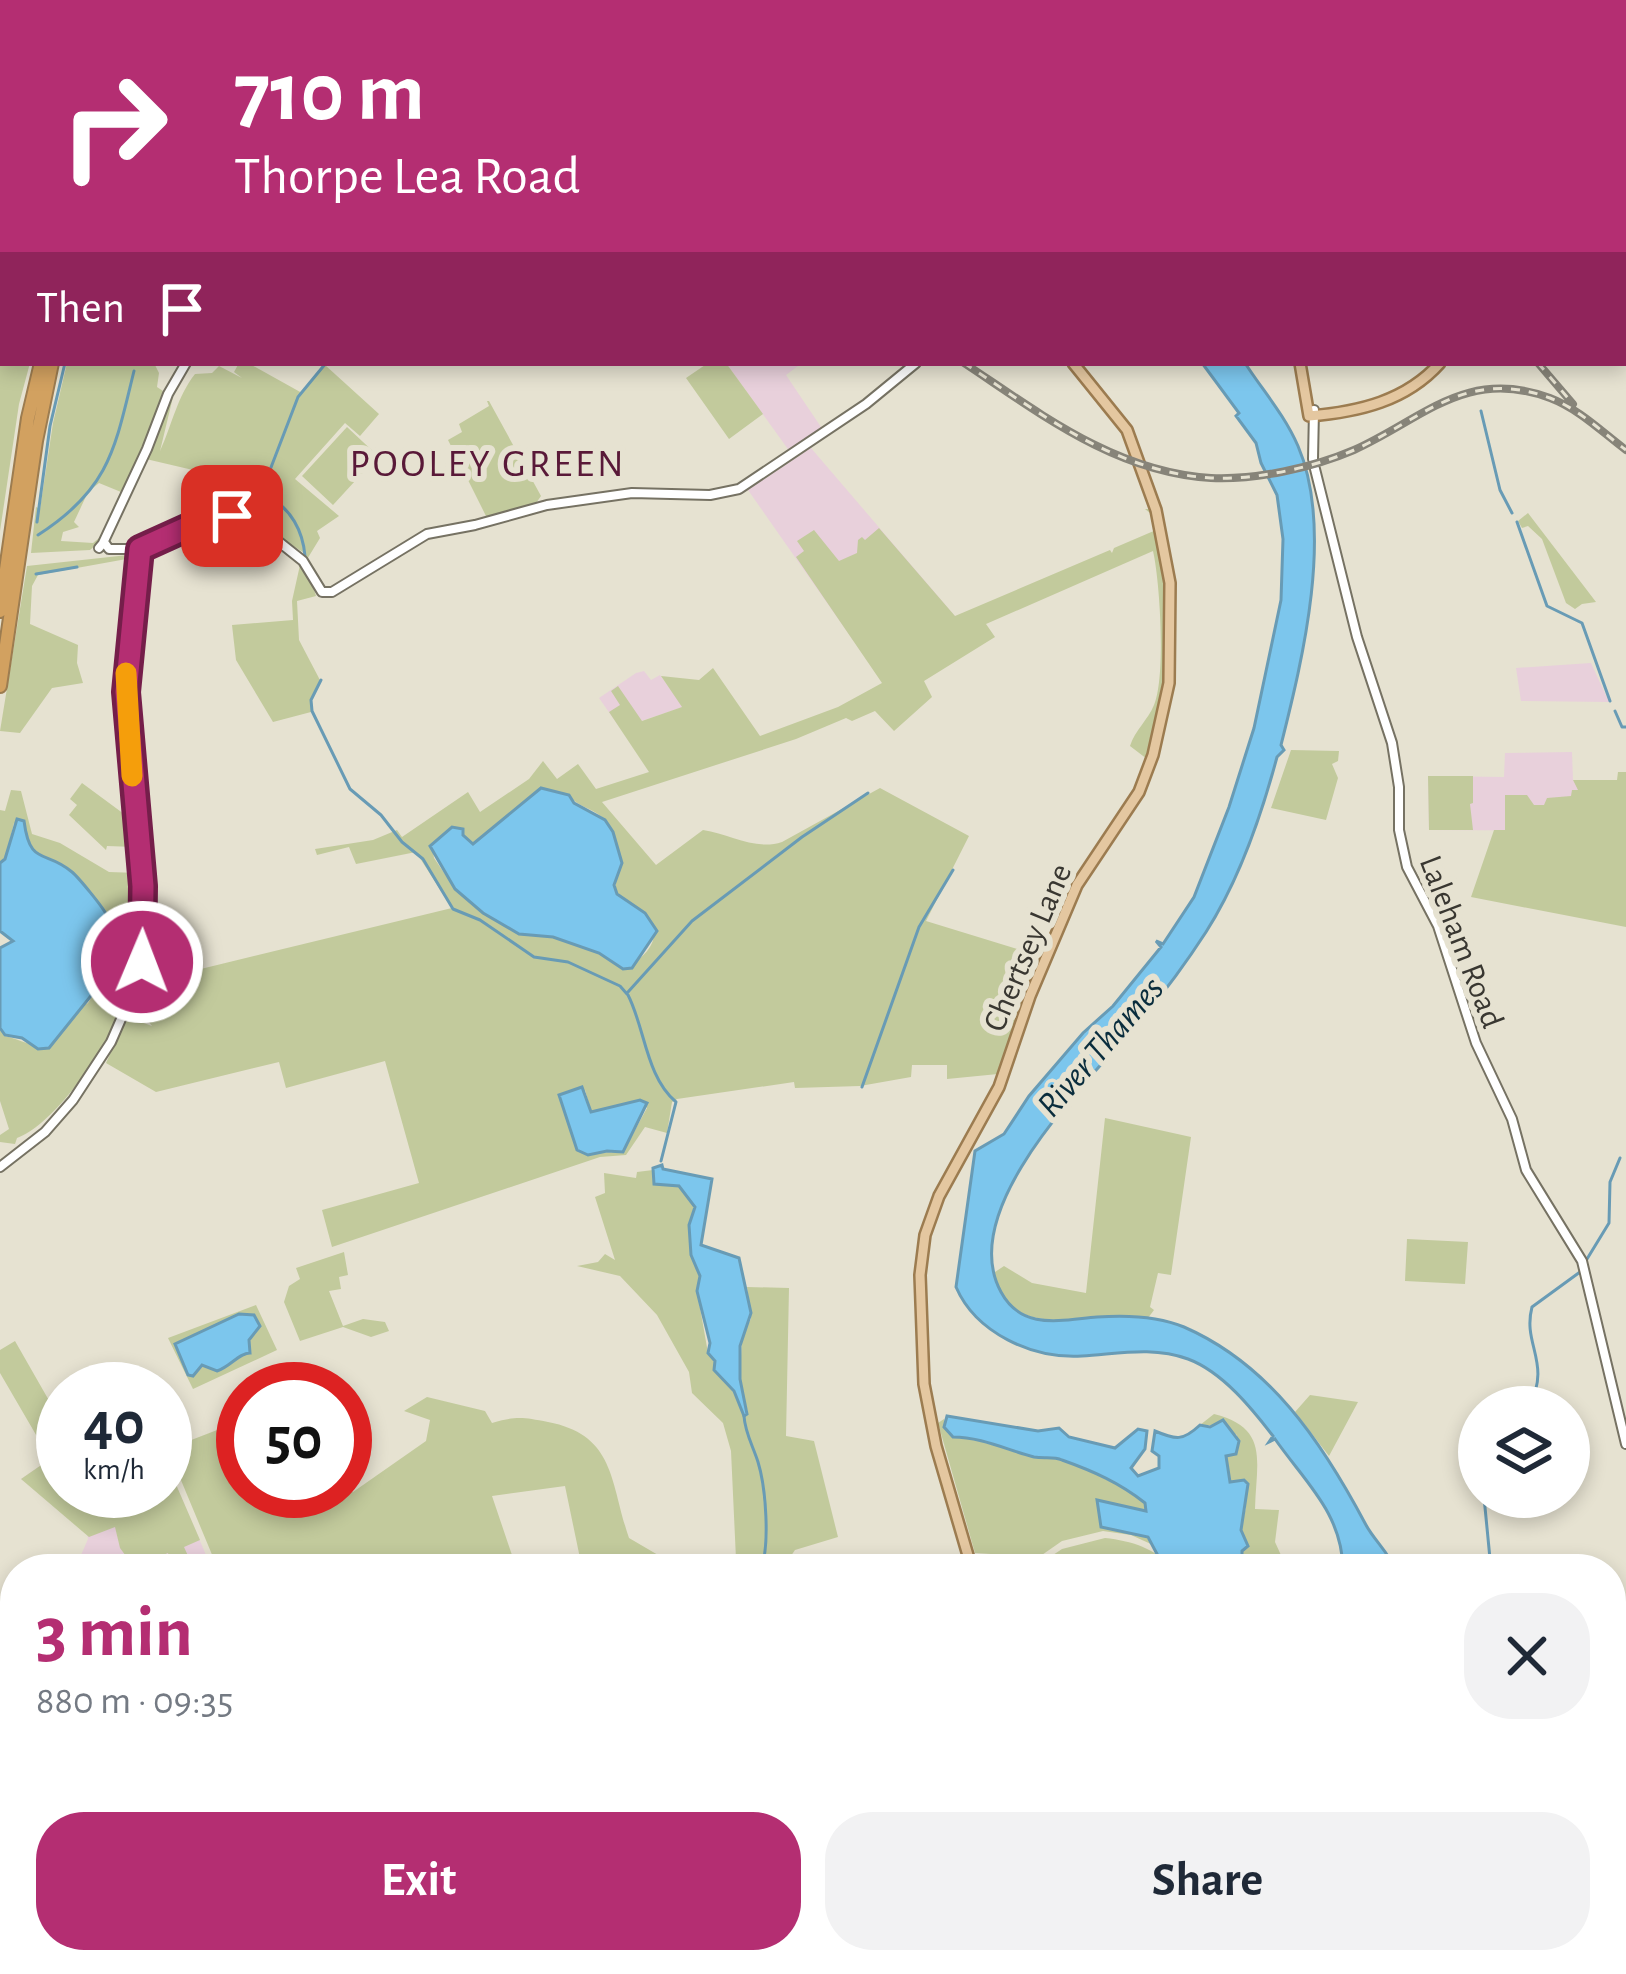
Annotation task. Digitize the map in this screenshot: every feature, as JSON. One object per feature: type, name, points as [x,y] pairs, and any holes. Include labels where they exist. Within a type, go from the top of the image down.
[{"type":"highway","points":[[0,611],[28,418],[40,366]]},
{"type":"highway","points":[[0,686],[35,441],[51,366]]},
{"type":"main road","points":[[184,366],[107,530],[106,545],[140,549],[204,520],[232,516],[270,535],[308,565],[322,592],[332,592],[427,534],[547,505],[632,494],[716,494],[756,480],[912,366]]},
{"type":"main road","name":"Chertsey Lane","points":[[968,1554],[936,1446],[924,1384],[920,1275],[925,1235],[941,1191],[999,1087],[1077,885],[1139,792],[1169,683],[1170,583],[1156,510],[1125,426],[1075,366]]},
{"type":"main road","points":[[1304,366],[1312,413]]},
{"type":"main road","points":[[1312,413],[1382,396],[1433,366]]},
{"type":"main road","points":[[1312,413],[1391,399],[1419,384],[1434,366]]},
{"type":"main road","name":"Laleham Road","points":[[1312,413],[1314,464],[1357,637],[1392,743],[1407,867],[1438,926],[1476,1042],[1512,1119],[1526,1170],[1586,1272],[1626,1444]]},
{"type":"main road","points":[[1312,431],[1332,413]]},
{"type":"main road","points":[[0,1167],[58,1118],[111,1042],[134,994],[142,962],[143,886],[126,692],[140,549]]},
{"type":"shaded area","points":[[728,366],[798,366],[786,375],[823,430],[790,452]]},
{"type":"shaded area","points":[[811,448],[955,616],[883,683],[748,490]]},
{"type":"shaded area","points":[[1591,663],[1609,702],[1521,701],[1516,668]]},
{"type":"shaded area","points":[[644,671],[651,680],[660,675],[683,707],[620,728],[599,698]]},
{"type":"shaded area","points":[[1572,752],[1573,780],[1606,780],[1608,831],[1429,830],[1428,776],[1504,777],[1505,753]]},
{"type":"shaded area","points":[[36,1469],[36,1491],[21,1479]]},
{"type":"shaded area","points":[[69,1518],[190,1518],[206,1554],[82,1554],[87,1533]]},
{"type":"green space","points":[[0,366],[29,366],[19,404],[0,531]]},
{"type":"green space","points":[[66,366],[156,366],[157,387],[163,391],[139,459],[121,492],[99,483],[88,492],[74,522],[79,527],[63,532],[61,541],[93,543],[104,534],[90,550],[31,553]]},
{"type":"green space","points":[[219,366],[242,378],[234,372],[237,366],[253,366],[302,393],[326,366],[379,414],[360,436],[345,423],[295,479],[339,516],[317,531],[320,538],[306,561],[306,554],[266,528],[221,512],[227,478],[146,459],[173,397],[160,451],[195,374],[212,373]]},
{"type":"green space","points":[[704,366],[728,366],[763,414],[729,439],[686,378]]},
{"type":"green space","points":[[487,401],[541,496],[534,506],[487,518],[448,440],[462,432],[459,424],[489,406]]},
{"type":"green space","points":[[347,427],[378,456],[333,505],[302,476]]},
{"type":"green space","points":[[1145,509],[1151,509],[1159,540],[1166,634],[1160,697],[1147,759],[1130,746],[1158,692],[1160,606],[1153,551],[986,624],[995,637],[924,681],[932,697],[894,731],[875,711],[852,721],[846,718],[602,802],[656,865],[703,830],[753,843],[782,842],[880,788],[969,836],[926,921],[1043,957],[998,1074],[947,1079],[947,1065],[912,1065],[911,1077],[860,1086],[795,1088],[794,1082],[677,1099],[672,1102],[667,1133],[645,1127],[626,1155],[600,1157],[332,1247],[322,1210],[419,1183],[385,1061],[286,1088],[279,1062],[156,1092],[106,1063],[127,1017],[152,1026],[149,1022],[168,977],[452,908],[416,852],[356,864],[349,847],[317,855],[315,849],[373,840],[397,830],[402,837],[468,792],[480,812],[529,779],[543,761],[557,779],[578,764],[596,789],[649,772],[609,712],[620,705],[611,691],[618,686],[642,721],[682,707],[661,676],[699,680],[713,668],[760,736],[838,707],[882,683],[796,557],[804,551],[797,541],[814,530],[839,561],[857,553],[858,540],[879,528],[955,616],[1112,553],[1156,530]],"holes":[[[536,791],[569,795],[602,817],[614,834],[617,894],[649,919],[654,935],[641,958],[623,969],[599,953],[553,937],[518,934],[455,889],[434,858],[433,851],[463,835],[473,845]],[[585,1090],[591,1112],[640,1100],[647,1108],[623,1152],[585,1153]]]},
{"type":"green space","points":[[1528,513],[1596,602],[1575,609],[1566,603],[1542,539],[1518,521]]},
{"type":"green space","points":[[132,558],[38,575],[32,586],[30,624],[78,645],[83,683],[52,688],[20,733],[0,731],[27,566]]},
{"type":"green space","points":[[300,565],[309,573],[316,596],[297,601],[299,640],[321,682],[311,699],[311,712],[273,722],[236,660],[232,625],[293,620]]},
{"type":"green space","points":[[1291,750],[1339,751],[1338,761],[1332,764],[1338,778],[1326,820],[1271,808]]},
{"type":"green space","points":[[1618,772],[1626,772],[1626,927],[1471,897],[1494,830],[1505,830],[1505,795],[1527,795],[1534,805],[1544,805],[1547,798],[1571,796],[1572,790],[1578,790],[1573,780],[1617,780]]},
{"type":"green space","points":[[1428,776],[1473,776],[1473,830],[1429,830]]},
{"type":"green space","points":[[82,783],[124,814],[135,847],[107,846],[106,850],[69,815],[77,805],[70,799]]},
{"type":"green space","points":[[11,790],[21,791],[32,834],[60,843],[109,872],[138,873],[140,924],[135,975],[105,1042],[71,1092],[15,1144],[0,1142],[0,1135],[9,1129],[0,1101],[0,1028],[5,1036],[51,1047],[98,987],[90,895],[70,870],[35,855],[25,829],[14,823],[0,863],[0,810],[5,811]]},
{"type":"green space","points":[[1105,1118],[1191,1137],[1171,1275],[1158,1273],[1150,1307],[1154,1310],[1148,1318],[1030,1316],[1005,1301],[995,1272],[1004,1266],[1032,1283],[1086,1293]]},
{"type":"green space","points":[[653,1170],[653,1184],[679,1186],[695,1207],[689,1225],[691,1255],[700,1276],[699,1302],[708,1353],[715,1361],[714,1370],[736,1395],[743,1415],[748,1413],[740,1379],[742,1334],[751,1319],[747,1287],[789,1288],[786,1436],[814,1441],[838,1537],[792,1554],[736,1554],[731,1451],[723,1423],[692,1393],[689,1372],[657,1315],[620,1276],[577,1266],[598,1262],[605,1254],[615,1260],[595,1197],[605,1193],[604,1173],[636,1178],[637,1172]]},
{"type":"green space","points":[[1407,1239],[1468,1242],[1465,1284],[1405,1281]]},
{"type":"green space","points":[[344,1252],[348,1275],[339,1277],[341,1289],[329,1291],[343,1326],[363,1319],[385,1322],[389,1331],[371,1337],[343,1327],[300,1341],[284,1302],[289,1286],[300,1279],[296,1268]]},
{"type":"green space","points":[[256,1305],[277,1350],[251,1362],[231,1362],[250,1353],[254,1331],[239,1314],[176,1344],[180,1362],[168,1338]]},
{"type":"green space","points":[[15,1341],[36,1378],[36,1435],[0,1373],[0,1350]]},
{"type":"green space","points":[[202,1364],[216,1370],[216,1378],[193,1389],[192,1372]]},
{"type":"green space","points":[[1310,1395],[1358,1402],[1329,1456],[1295,1412]]},
{"type":"green space","points":[[427,1397],[485,1411],[492,1423],[532,1419],[570,1428],[587,1438],[607,1464],[629,1538],[656,1554],[579,1554],[565,1486],[492,1496],[512,1554],[212,1554],[192,1507],[192,1440],[216,1430],[216,1518],[372,1518],[372,1479],[426,1441],[430,1420],[404,1411]]},
{"type":"green space","points":[[1214,1414],[1232,1420],[1252,1438],[1257,1462],[1255,1509],[1279,1510],[1275,1542],[1280,1554],[1242,1554],[1246,1507],[1230,1482],[1226,1456],[1235,1454],[1237,1435],[1215,1425],[1200,1425]]},
{"type":"green space","points":[[944,1419],[948,1434],[1052,1456],[1126,1489],[1145,1503],[1146,1511],[1115,1503],[1099,1510],[1105,1529],[1138,1533],[1153,1545],[1131,1535],[1103,1531],[1062,1541],[1043,1554],[975,1553],[938,1423]]},
{"type":"green space","points":[[36,1469],[36,1492],[21,1479]]},
{"type":"green space","points":[[67,1518],[190,1518],[200,1540],[184,1547],[187,1554],[124,1554],[115,1527],[89,1537]]},
{"type":"green space","points":[[1105,1538],[1155,1554],[1054,1554]]},
{"type":"water","name":"River Thames","points":[[1204,366],[1247,366],[1298,446],[1314,516],[1306,634],[1281,745],[1284,750],[1277,757],[1248,847],[1218,912],[1163,993],[1032,1151],[996,1224],[992,1259],[1001,1292],[1031,1318],[1130,1316],[1163,1321],[1184,1327],[1242,1362],[1267,1383],[1311,1435],[1387,1554],[1342,1554],[1320,1499],[1275,1439],[1269,1442],[1273,1436],[1256,1415],[1201,1365],[1161,1353],[1063,1356],[1025,1348],[977,1318],[956,1287],[975,1151],[1004,1134],[1029,1096],[1161,947],[1156,941],[1163,944],[1194,897],[1229,807],[1254,728],[1281,600],[1283,539],[1277,495],[1256,443],[1236,416],[1239,413]]},
{"type":"water","points":[[541,788],[569,795],[574,803],[605,820],[613,832],[622,863],[614,885],[617,894],[645,913],[657,931],[632,968],[623,969],[599,953],[553,937],[519,934],[483,913],[455,889],[430,846],[452,827],[463,829],[473,844]]},
{"type":"water","points":[[17,819],[24,821],[35,851],[72,872],[107,916],[94,952],[98,987],[49,1048],[38,1049],[22,1038],[5,1035],[0,1028],[0,948],[13,941],[0,931],[0,863]]},
{"type":"water","points":[[582,1087],[591,1112],[640,1100],[647,1103],[623,1152],[588,1155],[577,1150],[559,1095]]},
{"type":"water","points":[[662,1165],[712,1179],[701,1245],[739,1258],[751,1313],[740,1346],[744,1416],[734,1391],[714,1370],[715,1361],[708,1353],[710,1343],[697,1291],[700,1276],[691,1255],[689,1225],[695,1207],[679,1186],[654,1184],[653,1168]]},
{"type":"water","points":[[239,1314],[254,1315],[260,1326],[249,1340],[250,1353],[232,1362],[216,1362],[216,1371],[202,1365],[193,1376],[192,1362],[183,1362],[175,1344]]},
{"type":"water","points":[[947,1416],[1038,1431],[1059,1428],[1069,1437],[1115,1448],[1138,1429],[1147,1431],[1145,1449],[1131,1468],[1138,1476],[1159,1468],[1159,1456],[1152,1451],[1155,1431],[1179,1437],[1200,1425],[1210,1427],[1223,1420],[1239,1441],[1236,1454],[1226,1456],[1230,1482],[1248,1484],[1241,1530],[1248,1546],[1242,1554],[1157,1554],[1148,1537],[1101,1527],[1097,1500],[1146,1511],[1145,1503],[1106,1478],[1059,1459],[953,1437],[944,1427]]},
{"type":"waterway","points":[[37,522],[50,426],[64,366]]},
{"type":"waterway","points":[[305,556],[294,521],[268,498],[265,483],[298,397],[324,366]]},
{"type":"waterway","points":[[38,535],[81,501],[106,465],[134,371]]},
{"type":"waterway","points":[[1481,411],[1500,490],[1512,513]]},
{"type":"waterway","points":[[1517,522],[1547,606],[1582,623],[1610,701]]},
{"type":"waterway","points":[[36,574],[77,567]]},
{"type":"waterway","points":[[321,680],[311,700],[312,711],[350,789],[423,859],[453,909],[480,920],[534,957],[568,962],[620,986],[627,994]]},
{"type":"waterway","points":[[1615,711],[1626,727]]},
{"type":"waterway","points":[[628,992],[692,921],[868,793]]},
{"type":"waterway","points":[[862,1087],[919,927],[953,870]]},
{"type":"waterway","points":[[628,995],[652,1066],[676,1102],[661,1161]]},
{"type":"waterway","points":[[1587,1259],[1609,1223],[1610,1182],[1620,1158]]},
{"type":"waterway","points":[[1536,1386],[1532,1307],[1580,1272]]},
{"type":"waterway","points":[[744,1416],[765,1501],[764,1554]]},
{"type":"waterway","points":[[1486,1518],[1490,1554]]},
{"type":"railway","points":[[968,366],[1111,452],[1143,465],[1211,478],[1265,475],[1338,456],[1446,401],[1494,389],[1520,390],[1561,403],[1626,450]]},
{"type":"railway","points":[[1541,366],[1573,404]]},
{"type":"slow traffic","points":[[126,673],[132,776]]},
{"type":"district","name":"POOLEY GREEN","points":[[488,462]]},
{"type":"route","points":[[142,962],[145,915],[126,692],[140,549],[204,520],[232,516]]}]
